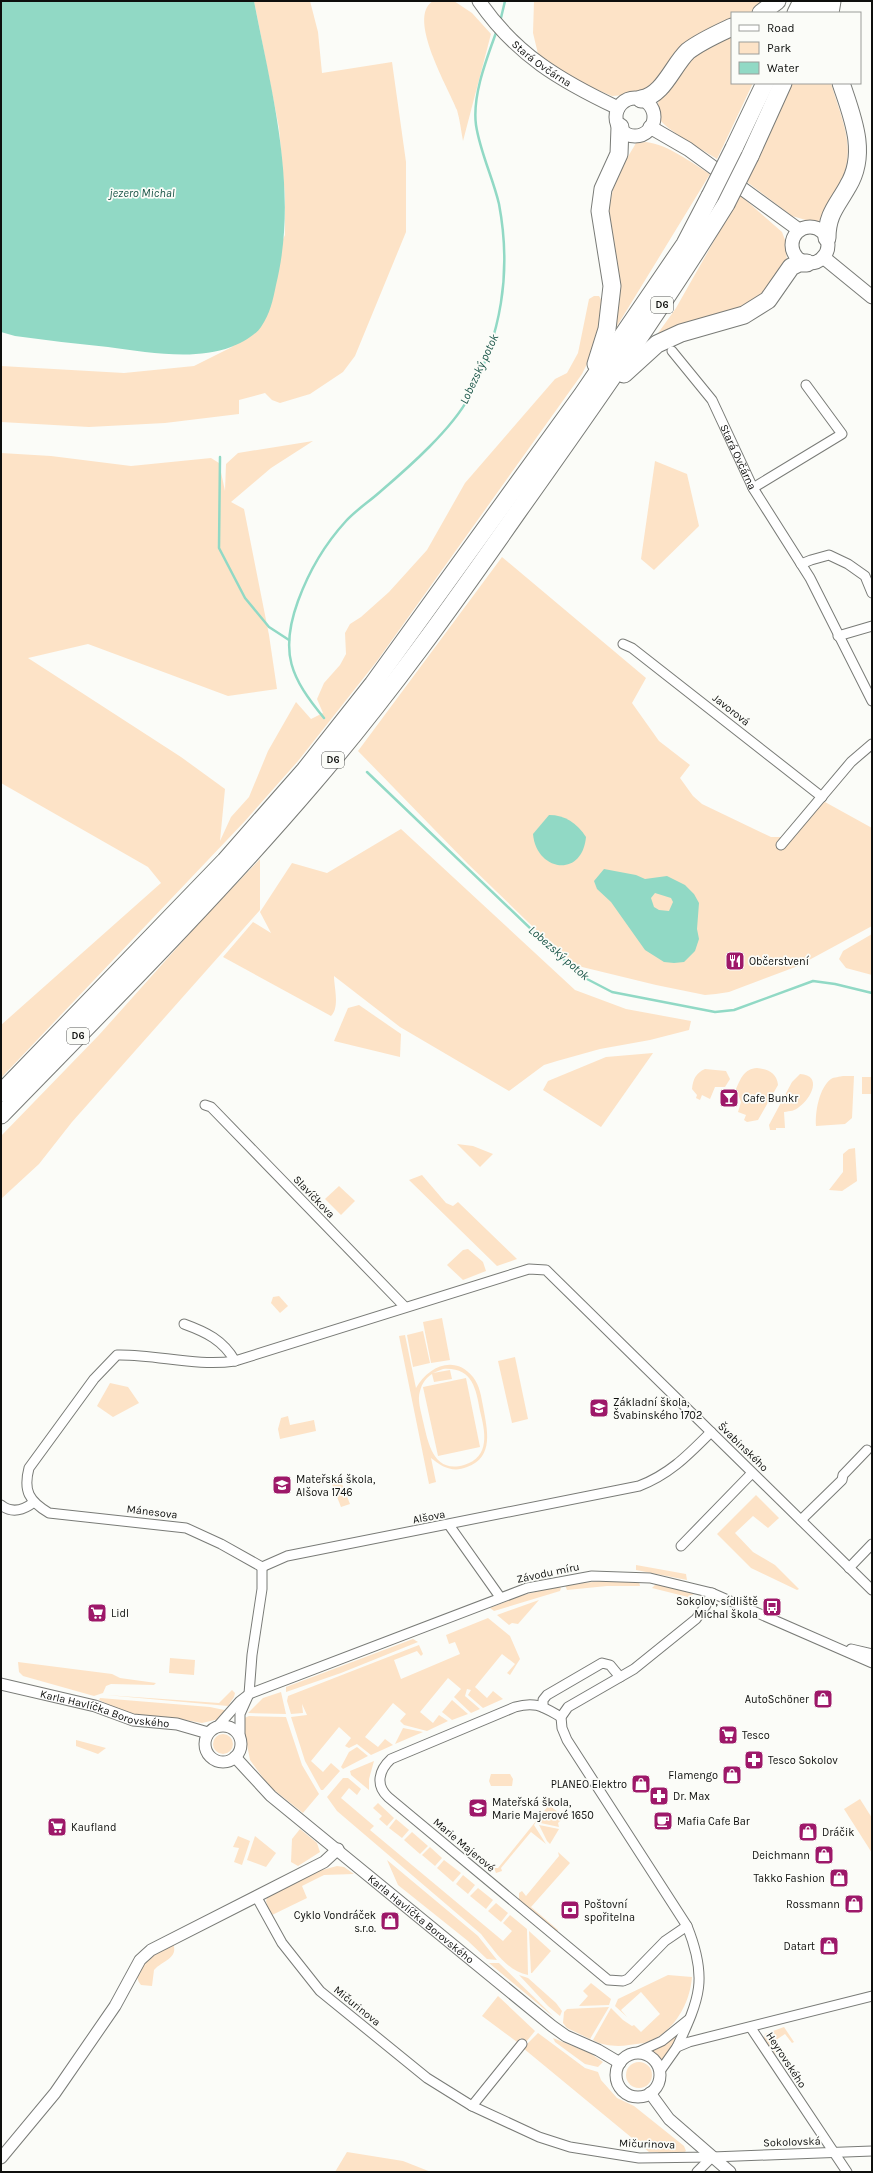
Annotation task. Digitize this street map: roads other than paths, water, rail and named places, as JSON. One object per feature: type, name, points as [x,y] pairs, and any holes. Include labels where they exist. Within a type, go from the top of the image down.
[{"type":"highway","points":[[762,12],[777,1]]},
{"type":"highway","points":[[796,12],[802,1]]},
{"type":"highway","points":[[814,12],[819,1]]},
{"type":"highway","points":[[830,12],[832,1]]},
{"type":"highway","points":[[641,99],[649,97],[657,91],[681,58],[690,50],[731,28]]},
{"type":"highway","name":"D6","points":[[1,1115],[237,870],[315,781],[386,694],[588,399],[685,244],[765,84]]},
{"type":"highway","name":"D6","points":[[1,1094],[225,861],[305,770],[373,684],[683,273],[726,204],[750,156],[783,84]]},
{"type":"highway","points":[[827,238],[828,218],[852,178],[858,155],[857,134],[842,84]]},
{"type":"highway","points":[[588,399],[610,316],[612,286],[600,211],[603,189],[619,154],[620,127]]},
{"type":"highway","points":[[588,399],[634,364],[657,344],[681,333],[744,315],[768,300],[791,268],[800,263],[807,263]]},
{"type":"main road","name":"Stará Ovčárna","points":[[479,1],[488,15],[505,35],[522,51],[556,76],[618,108]]},
{"type":"main road","points":[[628,99],[641,99],[647,102],[653,111],[654,117],[650,127],[641,134],[628,134],[620,127],[616,118],[618,108],[628,99]]},
{"type":"main road","points":[[650,127],[688,149],[799,230]]},
{"type":"main road","points":[[813,227],[821,231],[827,238],[828,248],[823,257],[817,262],[807,263],[799,259],[793,252],[792,242],[799,230],[813,227]]},
{"type":"main road","points":[[823,257],[872,297]]},
{"type":"street","name":"Stará Ovčárna","points":[[672,351],[712,400],[753,488],[801,564],[872,701]]},
{"type":"street","points":[[753,488],[842,434],[806,385]]},
{"type":"street","points":[[801,564],[829,555],[848,564],[865,576],[872,593]]},
{"type":"street","points":[[838,636],[872,626]]},
{"type":"street","name":"Javorová","points":[[624,644],[632,648],[822,797]]},
{"type":"street","points":[[781,845],[851,762],[872,744]]},
{"type":"street","name":"Slavíčkova","points":[[205,1105],[211,1107],[405,1307]]},
{"type":"street","name":"Švabinského","points":[[405,1307],[529,1269],[546,1270],[872,1590]]},
{"type":"street","points":[[1,1505],[6,1508],[22,1510],[34,1502],[26,1489],[26,1479],[29,1468],[94,1379],[117,1355],[140,1355],[207,1363],[235,1361],[405,1307]]},
{"type":"street","points":[[184,1324],[219,1340],[227,1348],[235,1361]]},
{"type":"street","name":"Alšova","points":[[262,1567],[287,1556],[640,1486],[658,1479],[670,1471],[711,1432]]},
{"type":"street","points":[[801,1520],[842,1480],[843,1475],[867,1450]]},
{"type":"street","points":[[681,1546],[752,1473]]},
{"type":"street","name":"Mánesova","points":[[34,1502],[49,1513],[186,1528],[221,1544],[262,1567]]},
{"type":"street","points":[[449,1525],[500,1597]]},
{"type":"street","points":[[849,1568],[872,1544]]},
{"type":"street","points":[[240,1737],[232,1729],[222,1726],[212,1730],[205,1738],[205,1750],[213,1760],[224,1762],[235,1758],[241,1748],[240,1714],[249,1694],[252,1654],[262,1589],[262,1567]]},
{"type":"street","name":"Závodu míru","points":[[212,1730],[240,1701],[249,1694],[419,1631],[500,1597],[527,1588],[562,1581],[600,1576],[650,1578],[712,1593],[872,1663]]},
{"type":"street","points":[[692,2016],[662,2041],[624,2058],[620,2063],[616,2077],[622,2090],[635,2096],[650,2093],[658,2084],[660,2071],[677,2047],[692,2016],[699,1988],[700,1972],[698,1956],[687,1926],[567,1740],[562,1728],[561,1717],[568,1707],[634,1669],[696,1619],[712,1593]]},
{"type":"street","name":"Závodu míru","points":[[834,1646],[872,1654]]},
{"type":"street","points":[[543,1707],[543,1700],[547,1695],[602,1663],[610,1665],[620,1677]]},
{"type":"street","name":"Karla Havlíčka Borovského","points":[[1,1684],[95,1706],[133,1720],[177,1724],[212,1730]]},
{"type":"street","name":"Marie Majerové","points":[[561,1717],[543,1707],[530,1703],[515,1707],[391,1759],[381,1771],[380,1782],[383,1793],[608,1980],[623,1981],[628,1979],[665,1941],[687,1926]]},
{"type":"street","name":"Karla Havlíčka Borovského","points":[[235,1758],[271,1796],[338,1849],[552,2026],[566,2036],[598,2050],[620,2063]]},
{"type":"street","points":[[1,2158],[55,2093],[115,2006],[140,1960],[151,1950],[324,1862],[338,1849]]},
{"type":"street","name":"Mičurinova","points":[[256,1896],[282,1943],[320,1991],[427,2078],[472,2106],[539,2137],[570,2148],[639,2158],[712,2157]]},
{"type":"street","points":[[751,2028],[872,1996]]},
{"type":"street","name":"Heyrovského","points":[[677,2047],[689,2042],[751,2028],[805,2112],[847,2172]]},
{"type":"street","points":[[472,2106],[522,2044]]},
{"type":"street","points":[[636,2053],[649,2056],[654,2060],[660,2071]]},
{"type":"street","points":[[650,2093],[669,2119],[730,2172]]},
{"type":"street","name":"Sokolovská","points":[[712,2157],[872,2151]]},
{"type":"street","points":[[697,2172],[712,2157]]},
{"type":"water","name":"jezero Michal","points":[[1,1],[254,1],[275,107],[284,178],[285,214],[282,250],[272,301],[264,322],[259,330],[252,336],[235,346],[217,351],[202,354],[170,354],[15,336],[1,332]]},
{"type":"water","points":[[549,815],[565,818],[575,824],[586,837],[583,850],[576,859],[568,864],[559,865],[550,862],[542,856],[536,846],[533,834]]},
{"type":"water","points":[[604,869],[636,875],[645,879],[667,876],[685,885],[694,894],[699,903],[697,929],[699,939],[695,951],[684,962],[674,963],[664,962],[645,950],[611,902],[597,889],[594,881]],"holes":[[[655,893],[671,898],[673,902],[669,911],[659,910],[654,907],[651,898]]]},
{"type":"waterway","name":"Lobezský potok","points":[[500,22],[505,1]]},
{"type":"waterway","name":"Lobezský potok","points":[[324,718],[303,690],[296,677],[289,650],[289,636],[292,619],[302,590],[324,549],[346,521],[417,459],[452,422],[469,397],[480,374],[496,327],[504,279],[503,230],[499,204],[478,135],[475,113],[481,77],[497,30]]},
{"type":"waterway","points":[[220,457],[219,548],[245,598],[269,627],[289,640]]},
{"type":"waterway","name":"Lobezský potok","points":[[367,772],[555,952],[587,979],[612,992],[715,1012],[734,1010],[813,981],[835,984],[872,993]]},
{"type":"place","name":"Občerstvení","points":[[735,961]]},
{"type":"place","name":"Cafe Bunkr","points":[[729,1098]]},
{"type":"place","name":"Základní škola, Švabinského 1702","points":[[599,1408]]},
{"type":"place","name":"Mateřská škola, Alšova 1746","points":[[282,1485]]},
{"type":"place","name":"Sokolov, sídliště Michal škola","points":[[772,1607]]},
{"type":"place","name":"Lidl","points":[[97,1613]]},
{"type":"place","name":"AutoSchöner","points":[[823,1699]]},
{"type":"place","name":"Tesco","points":[[728,1735]]},
{"type":"place","name":"Tesco Sokolov","points":[[754,1760]]},
{"type":"place","name":"Flamengo","points":[[732,1775]]},
{"type":"place","name":"PLANEO Elektro","points":[[641,1784]]},
{"type":"place","name":"Dr. Max","points":[[659,1796]]},
{"type":"place","name":"Mateřská škola, Marie Majerové 1650","points":[[478,1808]]},
{"type":"place","name":"Mafia Cafe Bar","points":[[663,1821]]},
{"type":"place","name":"Kaufland","points":[[57,1827]]},
{"type":"place","name":"Dráčik","points":[[808,1832]]},
{"type":"place","name":"Deichmann","points":[[824,1855]]},
{"type":"place","name":"Takko Fashion","points":[[839,1878]]},
{"type":"place","name":"Rossmann","points":[[854,1904]]},
{"type":"place","name":"Poštovní spořitelna","points":[[570,1910]]},
{"type":"place","name":"Cyklo Vondráček s.r.o.","points":[[390,1921]]},
{"type":"place","name":"Datart","points":[[829,1946]]}]
